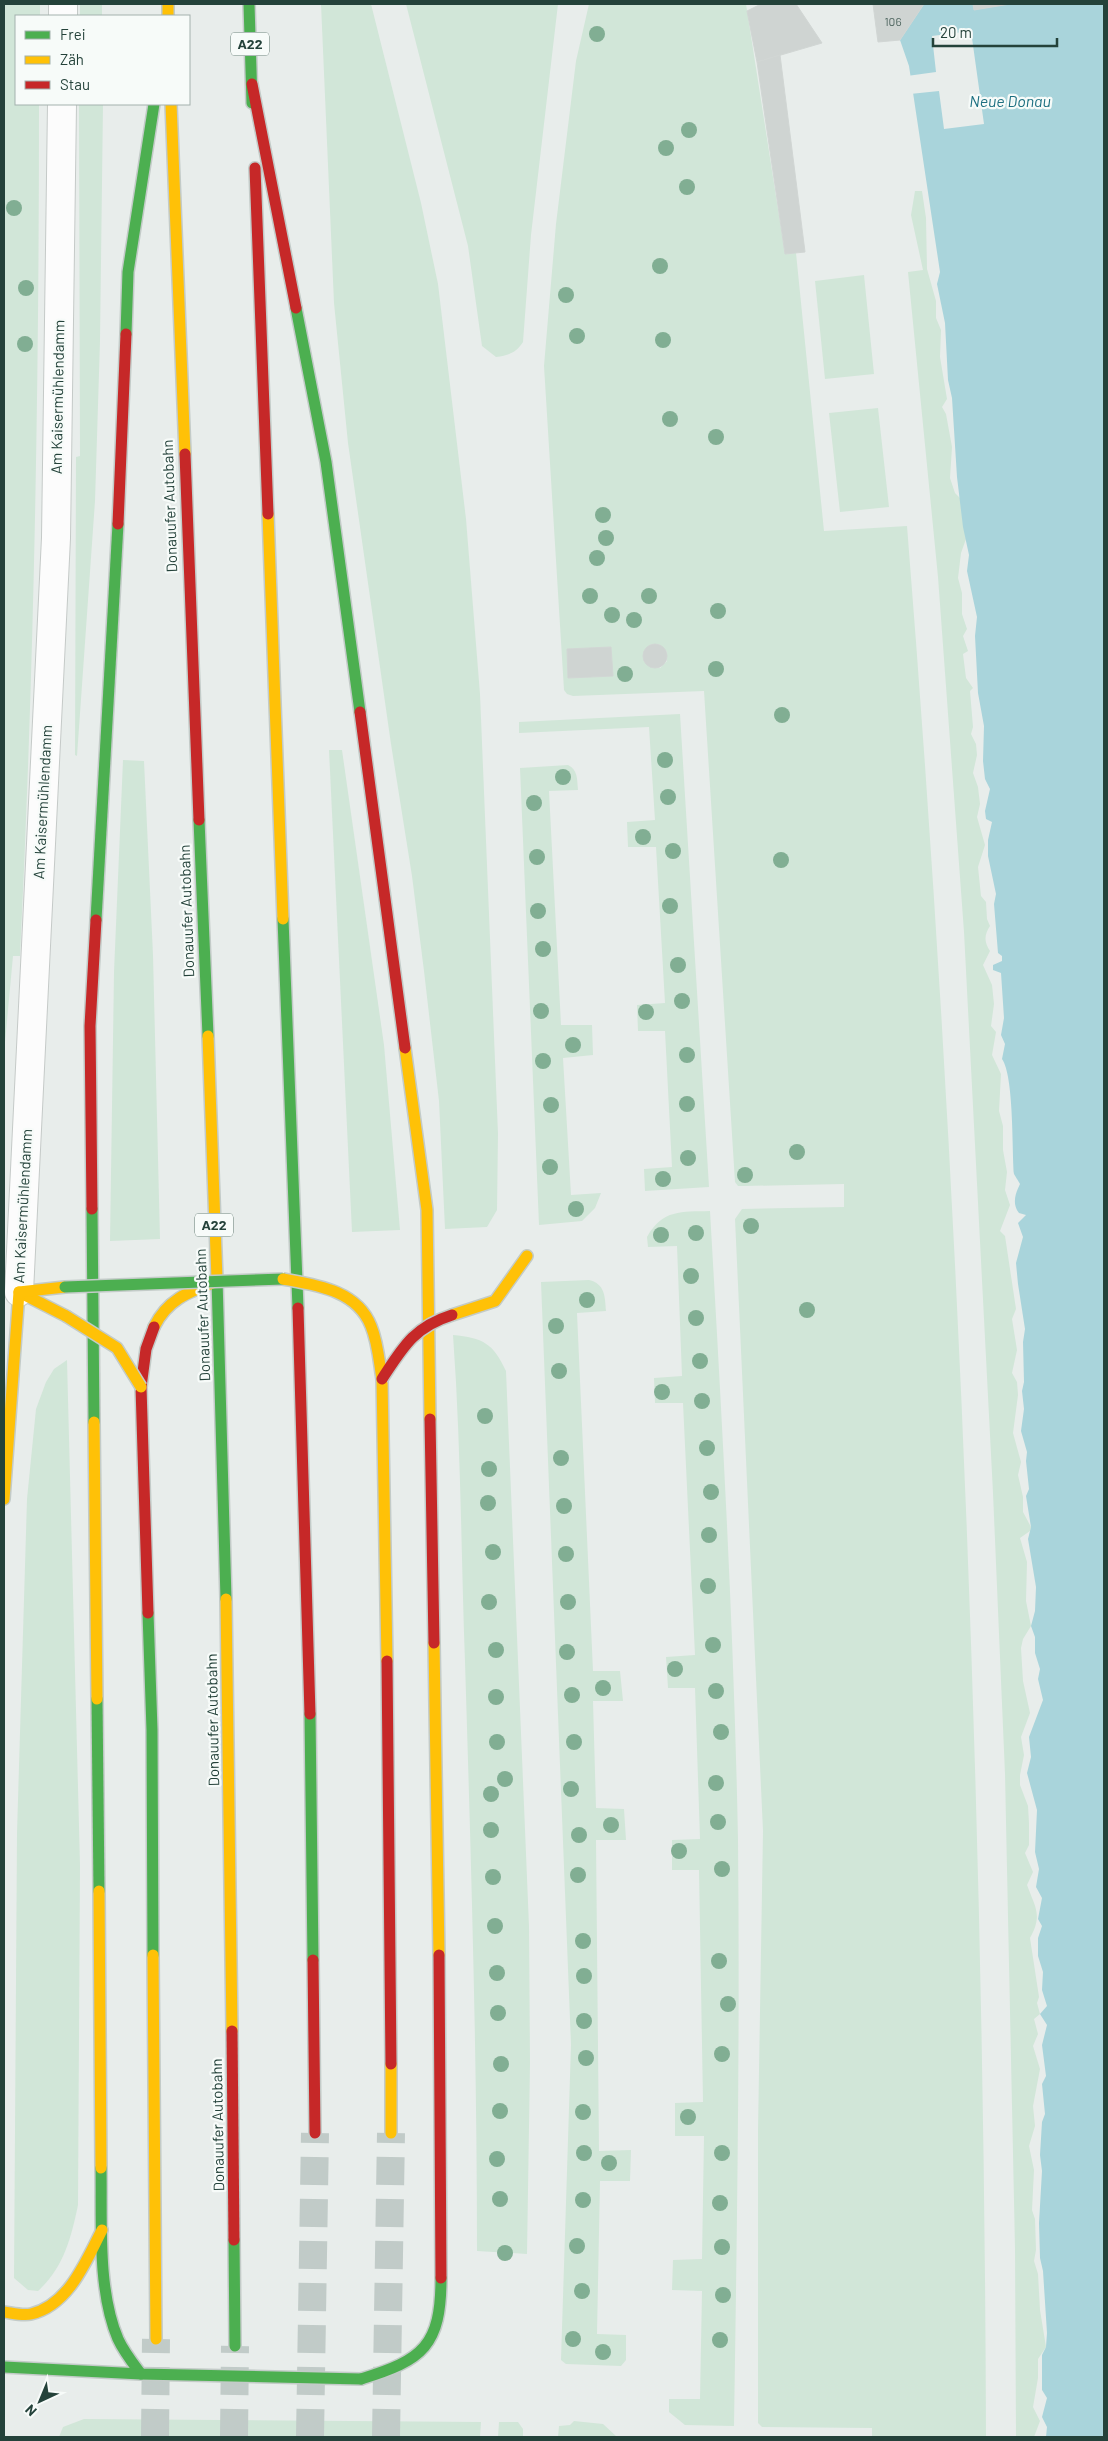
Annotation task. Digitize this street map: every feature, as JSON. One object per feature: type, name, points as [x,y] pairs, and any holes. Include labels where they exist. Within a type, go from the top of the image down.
[{"type":"main road","name":"A22","points":[[249,4],[303,1441],[311,1746],[314,2133]]},
{"type":"main road","points":[[4,2367],[142,2374],[361,2379],[398,2367],[419,2354],[434,2333],[441,2302],[439,1917],[427,1210],[326,462],[252,84]]},
{"type":"main road","points":[[142,2374],[124,2352],[111,2319],[106,2290],[102,2230],[90,1026],[124,417],[128,272],[154,105]]},
{"type":"main road","name":"Donauufer Autobahn","points":[[171,105],[221,1379],[229,1747],[235,2346]]},
{"type":"main road","points":[[382,1379],[412,1334],[432,1320],[495,1301],[527,1256]]},
{"type":"main road","points":[[18,1292],[65,1287],[283,1279],[327,1288],[351,1299],[368,1319],[382,1379],[388,1726],[391,2133]]},
{"type":"main road","points":[[156,2339],[152,1730],[141,1387],[145,1348],[157,1318],[179,1297],[216,1281]]},
{"type":"main road","points":[[18,1292],[66,1316],[118,1348],[141,1387]]},
{"type":"main road","name":"Am Kaisermühlendamm","points":[[4,1499],[18,1292]]},
{"type":"main road","points":[[4,2312],[30,2314],[49,2306],[65,2294],[102,2230]]},
{"type":"street","name":"Am Kaisermühlendamm","points":[[18,1292],[56,538],[62,105]]},
{"type":"green space","points":[[4,4],[40,4],[40,15],[15,15],[15,105],[39,105],[38,317],[35,530],[25,849],[20,956],[13,956],[4,1053]]},
{"type":"green space","points":[[80,4],[102,4],[102,15],[80,15]]},
{"type":"green space","points":[[321,4],[371,4],[421,203],[438,284],[466,519],[480,694],[498,1134],[497,1210],[487,1227],[445,1229],[439,1101],[424,971],[412,876],[348,443],[334,303]]},
{"type":"green space","points":[[406,4],[558,4],[531,235],[523,342],[512,353],[496,357],[482,346],[468,246]]},
{"type":"green space","points":[[589,4],[746,4],[785,254],[796,253],[824,531],[907,526],[941,1003],[965,1481],[980,1959],[986,2437],[872,2437],[872,2428],[762,2427],[758,2423],[758,2131],[763,1831],[735,1219],[742,1209],[844,1207],[844,1184],[738,1186],[735,1182],[704,691],[573,696],[567,694],[564,690],[544,366],[556,224],[576,61]],"holes":[[[651,644],[659,644],[667,652],[667,661],[660,668],[652,668],[644,661],[644,652]],[[611,647],[612,676],[568,678],[567,649]]]},
{"type":"green space","points":[[79,105],[103,105],[100,341],[95,501],[77,756],[75,755],[76,457],[80,456]]},
{"type":"green space","points":[[915,191],[922,191],[926,218],[927,269],[936,301],[936,318],[941,330],[940,357],[947,399],[942,407],[946,414],[952,447],[950,478],[955,493],[961,499],[966,539],[961,553],[958,578],[962,593],[962,614],[967,629],[963,636],[968,651],[963,654],[966,678],[973,688],[970,691],[973,727],[971,734],[976,744],[977,755],[973,773],[978,787],[980,804],[977,817],[985,845],[978,867],[981,896],[986,902],[987,919],[990,926],[986,939],[990,951],[983,965],[992,985],[994,1004],[991,1026],[996,1032],[992,1055],[1001,1074],[999,1111],[1003,1126],[1003,1150],[1007,1172],[1005,1190],[1010,1205],[1000,1231],[1005,1236],[1016,1309],[1012,1319],[1017,1350],[1012,1373],[1017,1382],[1018,1395],[1013,1433],[1021,1462],[1018,1475],[1023,1497],[1023,1512],[1031,1527],[1030,1531],[1020,1538],[1027,1562],[1026,1601],[1031,1626],[1023,1639],[1021,1648],[1023,1681],[1030,1713],[1021,1737],[1024,1755],[1020,1785],[1028,1806],[1029,1845],[1025,1853],[1033,1872],[1027,1885],[1035,1905],[1037,1917],[1030,1938],[1039,1997],[1037,2003],[1040,2014],[1034,2019],[1038,2034],[1033,2046],[1040,2069],[1033,2106],[1035,2126],[1029,2146],[1034,2170],[1032,2210],[1035,2219],[1036,2250],[1034,2261],[1038,2274],[1040,2310],[1046,2347],[1038,2359],[1038,2378],[1033,2407],[1040,2421],[1034,2437],[1016,2437],[1015,2248],[1005,1774],[993,1493],[964,932],[938,577],[908,272],[923,270],[911,215]]},
{"type":"green space","points":[[864,275],[874,374],[825,379],[815,281]]},
{"type":"green space","points":[[878,408],[889,507],[840,512],[829,413]]},
{"type":"green space","points":[[680,714],[709,1187],[645,1191],[644,1169],[672,1167],[665,1031],[638,1031],[637,1005],[665,1003],[656,847],[628,847],[627,822],[655,820],[649,727],[519,733],[519,722]]},
{"type":"green space","points":[[329,750],[342,750],[384,1045],[400,1230],[352,1232]]},
{"type":"green space","points":[[123,760],[144,761],[153,955],[160,1239],[110,1241],[114,972]]},
{"type":"green space","points":[[568,765],[574,769],[578,790],[549,791],[561,1025],[592,1025],[593,1055],[563,1058],[571,1195],[601,1193],[595,1208],[582,1221],[539,1225],[520,768]]},
{"type":"green space","points":[[710,1211],[731,1604],[738,1840],[738,2060],[734,2426],[685,2425],[669,2412],[669,2399],[700,2399],[702,2291],[672,2290],[673,2260],[702,2259],[704,2136],[675,2136],[675,2103],[703,2102],[699,1870],[672,1870],[672,1840],[700,1839],[695,1688],[668,1688],[666,1657],[695,1655],[683,1403],[655,1403],[654,1378],[682,1376],[677,1246],[648,1247],[647,1237],[653,1228],[666,1217],[682,1212]]},
{"type":"green space","points":[[589,1280],[598,1284],[603,1291],[606,1311],[577,1313],[593,1671],[620,1671],[623,1701],[593,1701],[596,1808],[624,1809],[626,1840],[596,1840],[599,2151],[631,2150],[630,2181],[600,2181],[597,2334],[626,2335],[626,2360],[621,2366],[566,2364],[561,2360],[571,2045],[541,1282]]},
{"type":"green space","points":[[453,1335],[480,1340],[486,1344],[496,1354],[506,1371],[529,1926],[530,2063],[527,2254],[477,2251],[471,1883],[459,1458]]},
{"type":"green space","points":[[67,1360],[80,1865],[78,2205],[69,2240],[60,2262],[47,2282],[38,2291],[28,2290],[14,2278],[17,1833],[27,1499],[36,1409],[46,1382],[54,1369]]},
{"type":"green space","points":[[84,2419],[481,2422],[480,2437],[59,2437],[63,2427]]},
{"type":"green space","points":[[574,2421],[603,2424],[617,2437],[558,2437],[559,2426],[570,2425]]},
{"type":"green space","points":[[499,2422],[518,2422],[523,2429],[523,2437],[498,2437]]},
{"type":"water","name":"Neue Donau","points":[[924,4],[1104,4],[1104,2437],[1046,2437],[1047,2427],[1042,2417],[1047,2398],[1042,2390],[1042,2355],[1046,2347],[1047,2333],[1043,2271],[1040,2258],[1039,2223],[1042,2171],[1040,2155],[1042,2122],[1045,2114],[1042,2084],[1046,2076],[1042,2045],[1047,2025],[1040,2014],[1047,2006],[1042,1990],[1043,1972],[1038,1956],[1038,1938],[1042,1926],[1038,1919],[1042,1898],[1036,1887],[1039,1869],[1035,1852],[1037,1810],[1027,1773],[1031,1757],[1029,1737],[1043,1700],[1038,1679],[1040,1669],[1035,1653],[1035,1637],[1031,1626],[1035,1611],[1036,1587],[1028,1539],[1031,1527],[1026,1496],[1029,1489],[1027,1452],[1021,1431],[1024,1409],[1022,1391],[1024,1382],[1023,1342],[1025,1329],[1016,1263],[1023,1237],[1018,1223],[1026,1215],[1019,1213],[1015,1203],[1020,1184],[1014,1174],[1011,1096],[1006,1068],[1002,1059],[1005,1044],[1001,1035],[1004,1018],[1001,973],[993,970],[993,965],[1002,961],[1002,956],[998,953],[994,904],[996,894],[988,856],[988,840],[992,822],[986,819],[985,811],[990,789],[985,779],[983,761],[984,726],[978,693],[975,636],[977,617],[967,571],[969,555],[963,527],[957,477],[945,323],[937,284],[940,272],[909,66],[900,40]]},
{"type":"pier","points":[[971,31],[984,124],[944,129],[939,91],[910,94],[907,76],[936,72],[932,36]]},
{"type":"building","points":[[761,4],[796,4],[822,43],[757,62],[747,11]]},
{"type":"building","points":[[873,4],[924,4],[900,40],[878,42]]},
{"type":"building","points":[[973,4],[1010,4],[974,10]]},
{"type":"building","points":[[780,55],[805,252],[785,254],[757,62]]},
{"type":"building","points":[[655,644],[664,647],[667,656],[664,665],[655,668],[646,665],[643,656],[646,647]]},
{"type":"building","points":[[611,647],[613,676],[568,678],[567,649]]},
{"type":"tunnel","points":[[310,2437],[315,2133]]},
{"type":"tunnel","points":[[386,2437],[391,2133]]},
{"type":"tunnel","points":[[155,2437],[156,2339]]},
{"type":"tunnel","points":[[234,2437],[235,2346]]},
{"type":"traffic: fast","points":[[249,4],[252,103]]},
{"type":"traffic: fast","points":[[126,334],[128,272],[154,105]]},
{"type":"traffic: fast","points":[[296,308],[326,462],[360,712]]},
{"type":"traffic: fast","points":[[96,920],[118,524]]},
{"type":"traffic: fast","points":[[199,820],[208,1036]]},
{"type":"traffic: fast","points":[[283,919],[298,1308]]},
{"type":"traffic: fast","points":[[92,1209],[94,1422]]},
{"type":"traffic: fast","points":[[217,1279],[226,1599]]},
{"type":"traffic: fast","points":[[65,1287],[283,1279]]},
{"type":"traffic: fast","points":[[148,1613],[152,1730],[153,1955]]},
{"type":"traffic: fast","points":[[97,1699],[99,1891]]},
{"type":"traffic: fast","points":[[310,1714],[313,1960]]},
{"type":"traffic: fast","points":[[101,2168],[102,2255],[111,2320],[118,2339],[141,2374]]},
{"type":"traffic: fast","points":[[234,2240],[235,2346]]},
{"type":"traffic: fast","points":[[361,2379],[400,2365],[414,2357],[424,2347],[432,2335],[437,2320],[441,2278]]},
{"type":"traffic: fast","points":[[4,2367],[141,2374],[361,2379]]},
{"type":"traffic: slow","points":[[168,4],[168,15]]},
{"type":"traffic: slow","points":[[171,105],[185,454]]},
{"type":"traffic: slow","points":[[268,514],[283,919]]},
{"type":"traffic: slow","points":[[208,1036],[217,1279]]},
{"type":"traffic: slow","points":[[405,1048],[427,1210],[430,1419]]},
{"type":"traffic: slow","points":[[452,1315],[495,1301],[527,1256]]},
{"type":"traffic: slow","points":[[283,1279],[334,1291],[356,1304],[365,1314],[371,1326],[378,1352],[382,1379]]},
{"type":"traffic: slow","points":[[154,1327],[165,1310],[179,1298],[215,1282]]},
{"type":"traffic: slow","points":[[4,1499],[19,1292],[65,1287]]},
{"type":"traffic: slow","points":[[19,1292],[66,1316]]},
{"type":"traffic: slow","points":[[66,1316],[117,1348],[141,1387]]},
{"type":"traffic: slow","points":[[382,1379],[387,1661]]},
{"type":"traffic: slow","points":[[94,1422],[97,1699]]},
{"type":"traffic: slow","points":[[226,1599],[232,2031]]},
{"type":"traffic: slow","points":[[434,1643],[439,1955]]},
{"type":"traffic: slow","points":[[99,1891],[101,2168]]},
{"type":"traffic: slow","points":[[153,1955],[156,2339]]},
{"type":"traffic: slow","points":[[391,2064],[391,2133]]},
{"type":"traffic: slow","points":[[4,2312],[21,2315],[31,2314],[44,2309],[56,2301],[66,2292],[83,2268],[102,2230]]},
{"type":"traffic: jam","points":[[252,84],[296,308]]},
{"type":"traffic: jam","points":[[255,168],[268,514]]},
{"type":"traffic: jam","points":[[118,524],[126,334]]},
{"type":"traffic: jam","points":[[185,454],[199,820]]},
{"type":"traffic: jam","points":[[360,712],[405,1048]]},
{"type":"traffic: jam","points":[[92,1209],[90,1026],[96,920]]},
{"type":"traffic: jam","points":[[298,1308],[310,1714]]},
{"type":"traffic: jam","points":[[382,1379],[403,1348],[419,1332],[439,1320],[452,1315]]},
{"type":"traffic: jam","points":[[148,1613],[141,1387],[146,1349],[154,1327]]},
{"type":"traffic: jam","points":[[430,1419],[434,1643]]},
{"type":"traffic: jam","points":[[387,1661],[391,2064]]},
{"type":"traffic: jam","points":[[439,1955],[441,2278]]},
{"type":"traffic: jam","points":[[313,1960],[315,2133]]},
{"type":"traffic: jam","points":[[232,2031],[234,2240]]}]
